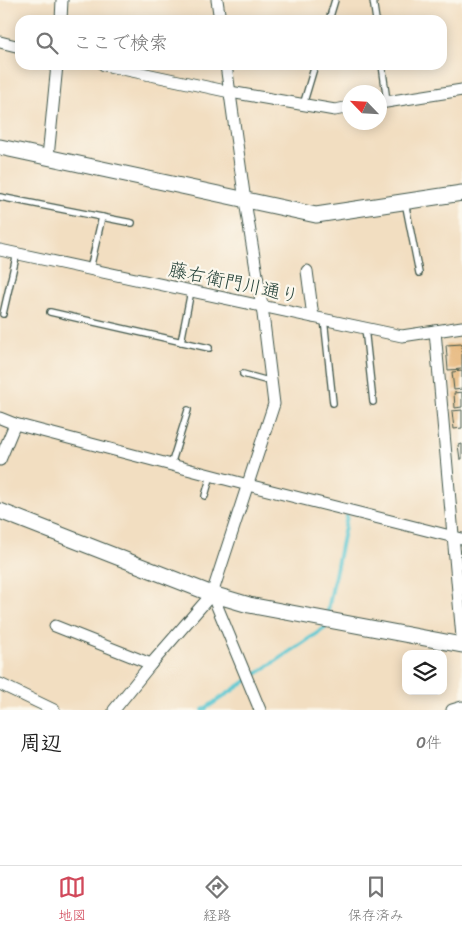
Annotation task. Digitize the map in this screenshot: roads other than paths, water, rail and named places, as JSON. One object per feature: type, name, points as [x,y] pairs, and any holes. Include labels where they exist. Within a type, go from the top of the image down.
[{"type":"street","points":[[61,15],[62,0]]},
{"type":"street","points":[[217,0],[219,15]]},
{"type":"street","points":[[0,42],[15,46]]},
{"type":"street","points":[[48,157],[57,70]]},
{"type":"street","points":[[127,70],[230,92],[335,110],[342,109]]},
{"type":"street","points":[[114,710],[212,594],[274,404],[262,306],[227,70]]},
{"type":"street","points":[[387,101],[462,90]]},
{"type":"street","points":[[0,147],[316,215],[462,193]]},
{"type":"street","name":"藤右衛門川通り","points":[[0,250],[402,336],[462,327]]},
{"type":"street","points":[[307,271],[313,317]]},
{"type":"street","points":[[435,331],[457,537],[462,637]]},
{"type":"street","points":[[0,418],[15,424],[171,465],[457,537]]},
{"type":"street","points":[[0,460],[15,424]]},
{"type":"street","points":[[0,511],[212,594],[249,605],[462,645]]},
{"type":"street","points":[[212,594],[260,710]]},
{"type":"street","points":[[55,626],[151,664]]},
{"type":"street","points":[[0,684],[54,710]]},
{"type":"street","points":[[452,710],[462,707]]},
{"type":"lane","points":[[330,15],[335,0]]},
{"type":"lane","points":[[373,0],[375,15]]},
{"type":"lane","points":[[304,105],[314,70]]},
{"type":"lane","points":[[382,70],[383,85]]},
{"type":"lane","points":[[0,196],[132,223]]},
{"type":"lane","points":[[405,202],[419,274]]},
{"type":"lane","points":[[90,269],[102,217]]},
{"type":"lane","points":[[3,314],[17,253]]},
{"type":"lane","points":[[181,342],[192,291]]},
{"type":"lane","points":[[50,312],[209,348]]},
{"type":"lane","points":[[324,319],[332,403]]},
{"type":"lane","points":[[365,328],[373,402]]},
{"type":"lane","points":[[242,374],[272,382]]},
{"type":"lane","points":[[171,465],[188,410]]},
{"type":"lane","points":[[204,496],[211,475]]},
{"type":"waterway","points":[[327,615],[347,516]]},
{"type":"waterway","points":[[203,710],[325,628],[326,622]]}]
